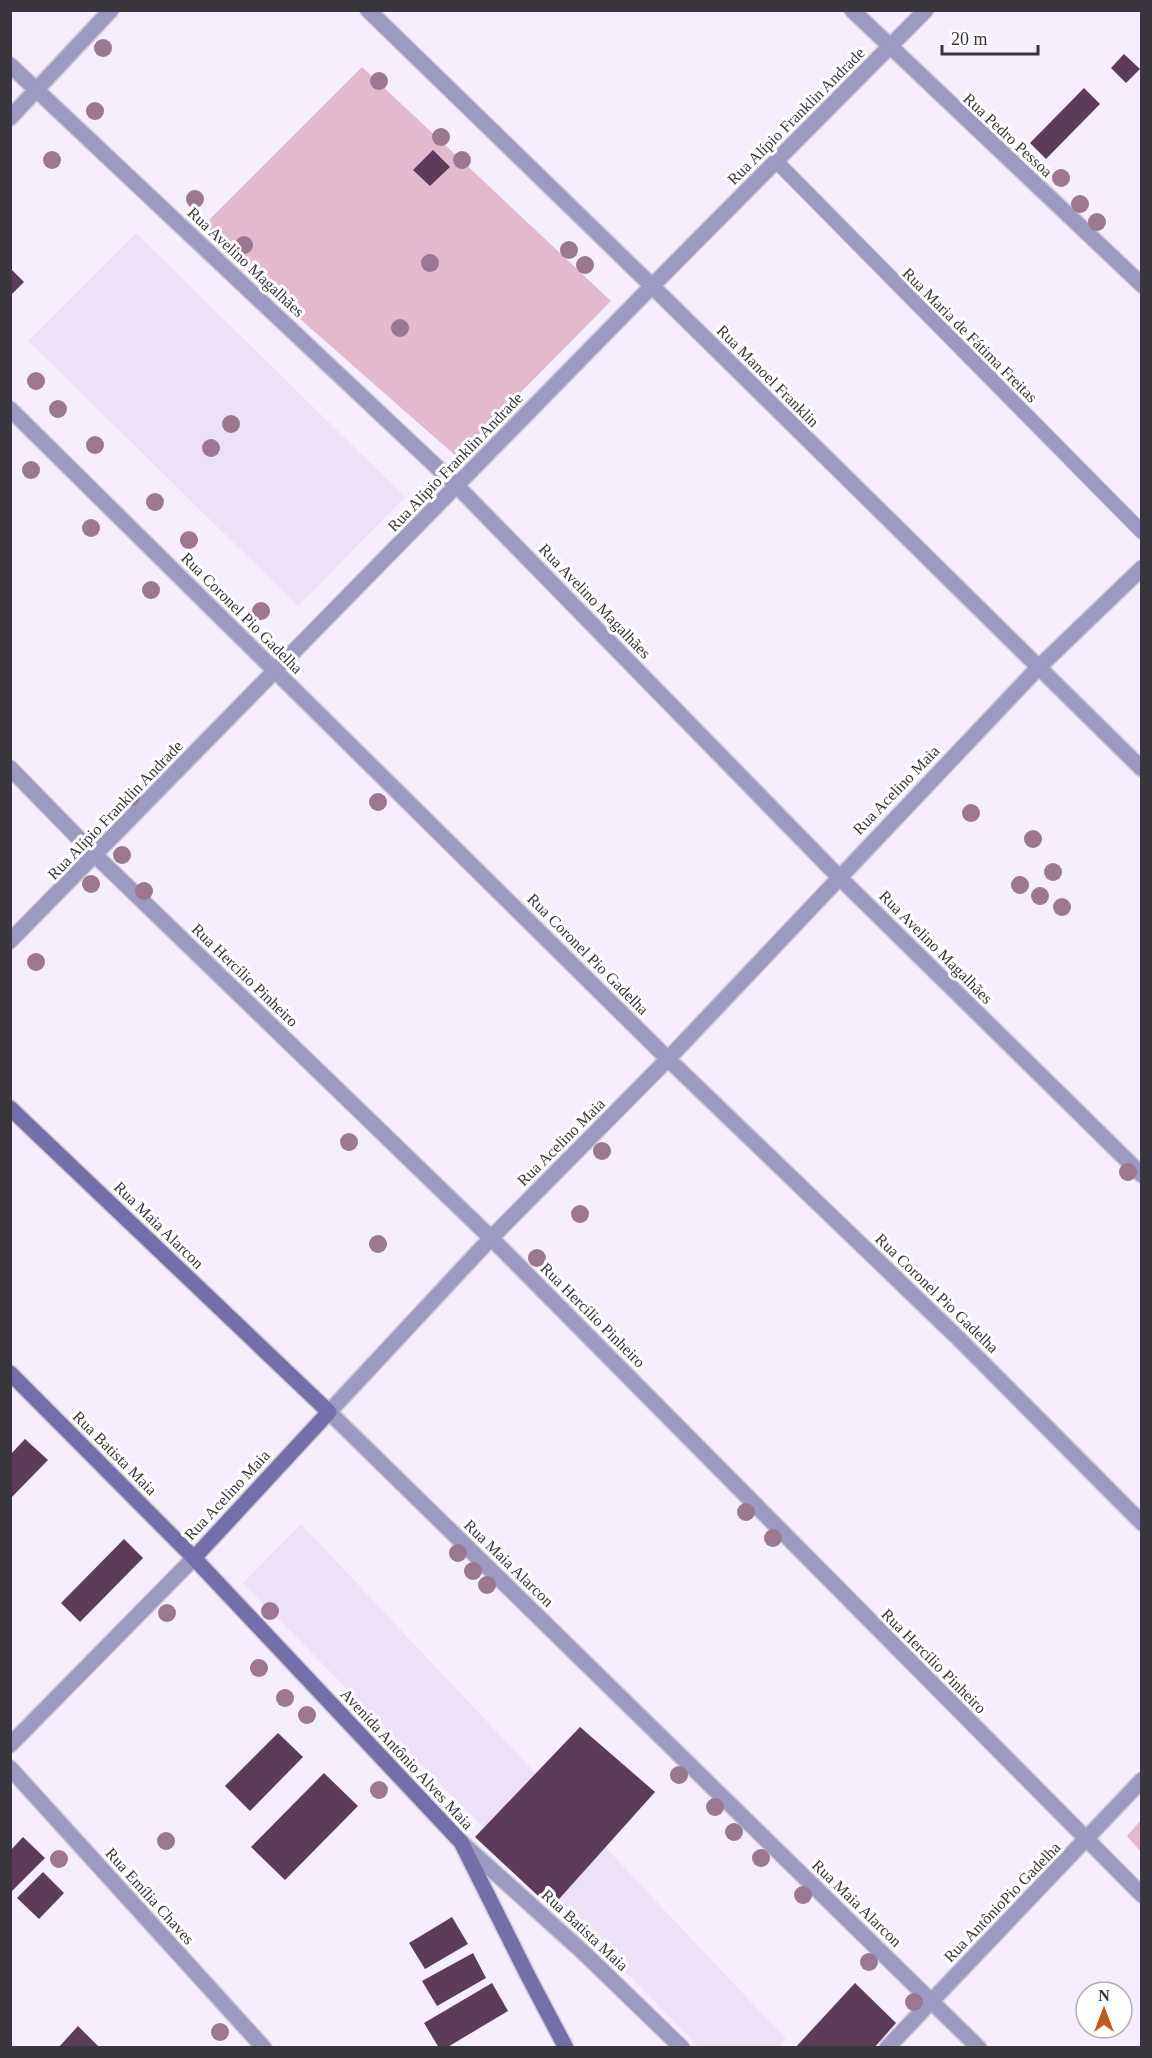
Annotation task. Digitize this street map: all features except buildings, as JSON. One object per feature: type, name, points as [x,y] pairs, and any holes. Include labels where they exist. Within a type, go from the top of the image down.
[{"type":"main road","name":"Rua Maia Alarcon","points":[[10,1108],[329,1412]]},
{"type":"main road","name":"Rua Batista Maia","points":[[10,1372],[194,1558]]},
{"type":"main road","name":"Rua Acelino Maia","points":[[194,1558],[329,1412]]},
{"type":"main road","name":"Avenida Antônio Alves Maia","points":[[194,1558],[461,1842],[566,2048]]},
{"type":"street","points":[[10,118],[111,10]]},
{"type":"street","name":"Rua Manoel Franklin","points":[[368,10],[1142,769]]},
{"type":"street","name":"Rua Pedro Pessoa","points":[[852,10],[889,48],[1142,285]]},
{"type":"street","name":"Rua Alípio Franklin Andrade","points":[[10,941],[926,10]]},
{"type":"street","name":"Rua Avelino Magalhães","points":[[10,65],[457,486],[839,877],[1142,1174]]},
{"type":"street","name":"Rua Coronel Pio Gadelha","points":[[10,409],[668,1059],[956,1336],[1142,1523]]},
{"type":"street","name":"Rua Acelino Maia","points":[[329,1412],[491,1238],[668,1059],[1038,668],[1142,568]]},
{"type":"street","name":"Rua Hercílio Pinheiro","points":[[10,768],[95,855],[491,1238],[1142,1895]]},
{"type":"street","name":"Rua Maia Alarcon","points":[[329,1412],[979,2048]]},
{"type":"street","name":"Rua Acelino Maia","points":[[10,1745],[194,1558]]},
{"type":"street","name":"Rua Emília Chaves","points":[[10,1768],[264,2048]]},
{"type":"street","name":"Rua AntônioPio Gadelha","points":[[887,2048],[1142,1780]]},
{"type":"street","name":"Rua Batista Maia","points":[[461,1842],[585,1953],[682,2048]]},
{"type":"lane","name":"Rua Maria de Fátima Freitas","points":[[776,161],[1142,532]]},
{"type":"shaded area","points":[[362,67],[611,301],[457,457],[199,230]]},
{"type":"shaded area","points":[[136,233],[405,497],[298,606],[28,341]]},
{"type":"shaded area","points":[[301,1524],[786,2039],[778,2047],[699,2047],[243,1583]]},
{"type":"shaded area","points":[[1141,1820],[1141,1852],[1127,1836]]}]
